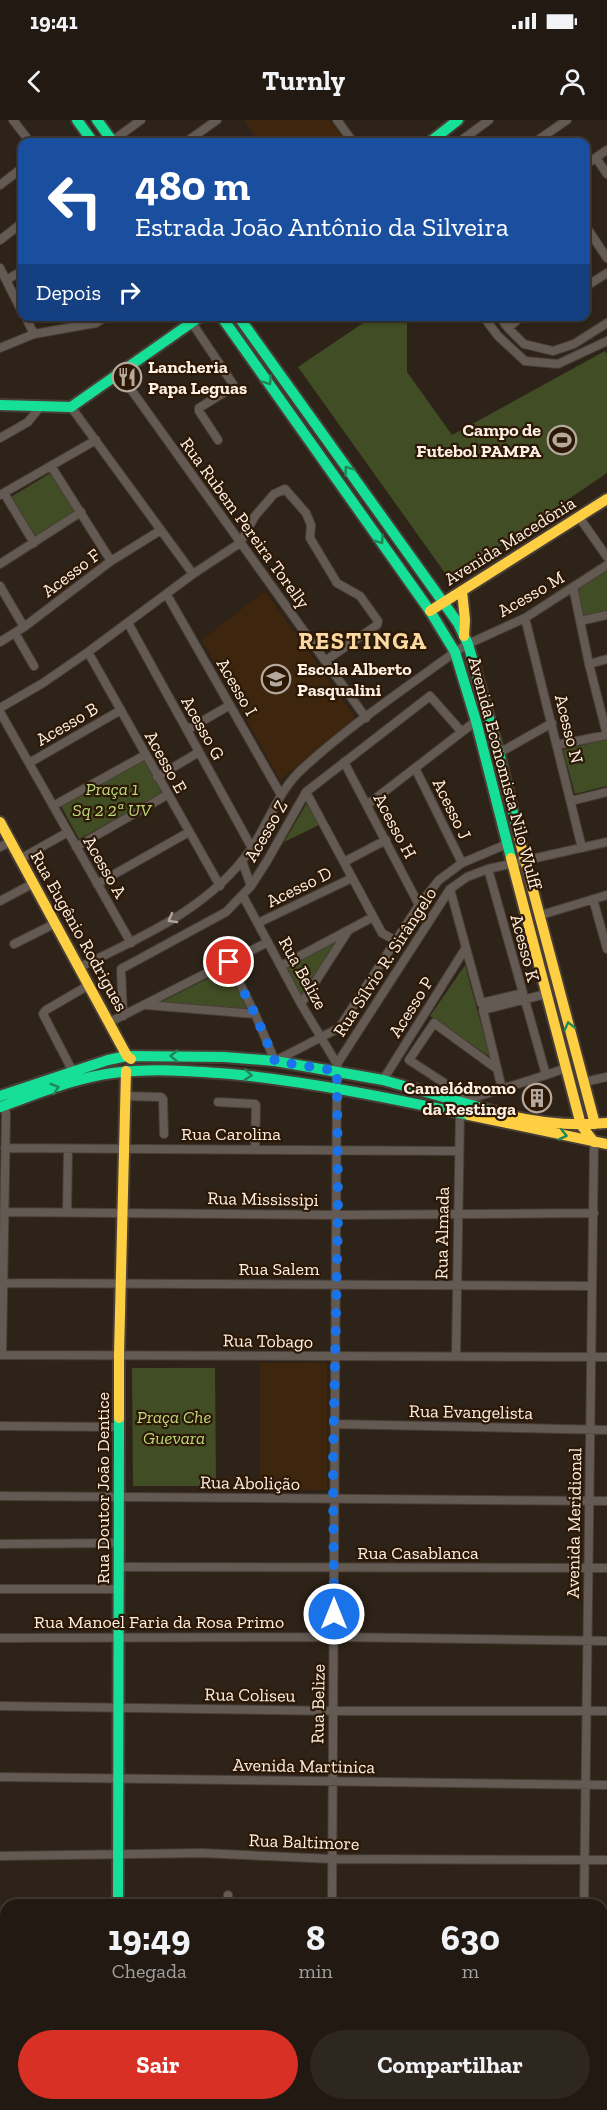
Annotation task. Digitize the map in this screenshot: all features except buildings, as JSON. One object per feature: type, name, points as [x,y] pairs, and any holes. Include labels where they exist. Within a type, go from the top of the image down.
[{"type":"street","points":[[14,120],[27,138]]},
{"type":"street","points":[[77,120],[90,138]]},
{"type":"street","points":[[97,120],[109,138]]},
{"type":"street","points":[[117,138],[141,120]]},
{"type":"street","points":[[190,138],[205,123],[217,120]]},
{"type":"street","points":[[337,120],[350,138]]},
{"type":"street","points":[[435,138],[458,120]]},
{"type":"street","points":[[464,138],[489,120]]},
{"type":"street","points":[[541,138],[567,120]]},
{"type":"street","points":[[590,162],[607,150]]},
{"type":"street","points":[[596,158],[607,174]]},
{"type":"street","points":[[0,185],[18,171]]},
{"type":"street","points":[[0,240],[18,226]]},
{"type":"street","points":[[590,232],[607,258]]},
{"type":"street","points":[[0,268],[18,304]]},
{"type":"street","points":[[6,280],[18,273]]},
{"type":"street","points":[[590,284],[607,273]]},
{"type":"street","points":[[28,321],[34,334]]},
{"type":"street","points":[[0,348],[34,334],[99,321]]},
{"type":"street","points":[[0,405],[71,407],[195,321]]},
{"type":"street","points":[[197,321],[233,384],[233,387],[200,408],[199,411],[218,440]]},
{"type":"street","name":"Avenida Economista Nilo Wulff","points":[[225,321],[430,611],[455,652],[476,721],[581,1125]]},
{"type":"street","name":"Avenida Economista Nilo Wulff","points":[[242,321],[444,602],[466,640],[499,753],[595,1124]]},
{"type":"street","points":[[487,321],[498,336],[525,361],[558,364],[607,341]]},
{"type":"street","points":[[503,321],[524,344],[553,351],[574,344],[607,323]]},
{"type":"street","points":[[508,328],[516,321]]},
{"type":"street","name":"Rua Rubem Pereira Torelly","points":[[120,374],[366,718]]},
{"type":"street","points":[[0,438],[28,422],[40,407]]},
{"type":"street","points":[[71,407],[193,574]]},
{"type":"street","points":[[34,543],[2,494],[96,440]]},
{"type":"street","points":[[51,466],[111,561]]},
{"type":"street","points":[[0,710],[88,652],[193,574],[240,543],[255,516],[274,494],[285,489],[306,513],[311,525],[309,538],[337,583],[360,596],[378,621],[377,625],[325,661]]},
{"type":"street","name":"Avenida Macedônia","points":[[430,611],[607,499]]},
{"type":"street","points":[[0,564],[81,512]]},
{"type":"street","points":[[579,518],[607,557]]},
{"type":"street","name":"Acesso F","points":[[0,642],[24,627],[111,561],[161,530]]},
{"type":"street","name":"Acesso M","points":[[80,967],[130,943],[189,910],[220,886],[252,848],[281,795],[298,773],[366,718],[455,652],[466,640],[525,618],[607,565]]},
{"type":"street","points":[[0,586],[24,627]]},
{"type":"street","points":[[557,745],[607,735],[573,587]]},
{"type":"street","points":[[462,591],[466,640]]},
{"type":"street","name":"Acesso I","points":[[167,595],[281,795]]},
{"type":"street","points":[[580,621],[607,615]]},
{"type":"street","name":"Acesso N","points":[[525,618],[582,848]]},
{"type":"street","name":"Acesso G","points":[[128,623],[252,848]]},
{"type":"street","points":[[15,633],[34,666]]},
{"type":"street","name":"Acesso E","points":[[88,652],[220,886]]},
{"type":"street","points":[[589,664],[607,659]]},
{"type":"street","name":"Acesso Z","points":[[123,1016],[121,969],[226,912],[243,896],[267,861],[306,792],[430,696],[460,731]]},
{"type":"street","points":[[187,730],[230,705]]},
{"type":"street","name":"Acesso A","points":[[0,710],[130,943]]},
{"type":"street","name":"Acesso B","points":[[29,763],[121,710]]},
{"type":"street","points":[[367,805],[460,731],[476,721]]},
{"type":"street","points":[[499,753],[552,723]]},
{"type":"street","points":[[157,777],[199,752]]},
{"type":"street","points":[[53,806],[145,755]]},
{"type":"street","name":"Acesso H","points":[[344,762],[419,905]]},
{"type":"street","name":"Acesso J","points":[[415,768],[462,863]]},
{"type":"street","points":[[306,792],[382,933],[396,941]]},
{"type":"street","points":[[571,801],[607,792]]},
{"type":"street","points":[[76,847],[167,795]]},
{"type":"street","name":"Rua Eugênio Rodrigues","points":[[0,822],[128,1056]]},
{"type":"street","points":[[20,859],[68,832]]},
{"type":"street","points":[[97,884],[189,832]]},
{"type":"street","points":[[344,862],[386,840]]},
{"type":"street","points":[[0,847],[10,841]]},
{"type":"street","name":"Rua Sílvio R. Sirângelo","points":[[333,1068],[450,889],[467,877],[488,869],[607,842]]},
{"type":"street","points":[[275,1061],[322,1039],[339,1028],[419,905],[440,880],[462,863],[507,844]]},
{"type":"street","points":[[242,861],[251,886]]},
{"type":"street","name":"Acesso K","points":[[482,1006],[523,993],[488,869]]},
{"type":"street","name":"Acesso D","points":[[258,923],[352,878]]},
{"type":"street","points":[[0,901],[34,883]]},
{"type":"street","points":[[450,889],[502,1089]]},
{"type":"street","points":[[541,915],[607,895]]},
{"type":"street","name":"Rua Belize","points":[[243,896],[322,1039],[333,1068],[336,1087],[338,1215],[333,1500],[332,1899]]},
{"type":"street","points":[[593,899],[605,930],[607,949]]},
{"type":"street","points":[[281,966],[373,917]]},
{"type":"street","points":[[14,944],[56,923]]},
{"type":"street","points":[[301,1004],[349,930]]},
{"type":"street","points":[[110,1022],[268,942]]},
{"type":"street","name":"Acesso P","points":[[383,1080],[465,949]]},
{"type":"street","points":[[229,962],[275,1061]]},
{"type":"street","points":[[73,1072],[43,1014],[89,985]]},
{"type":"street","name":"Acesso K","points":[[482,1006],[525,1000],[546,994]]},
{"type":"street","points":[[525,1000],[546,1075]]},
{"type":"street","points":[[145,1005],[255,1014]]},
{"type":"street","points":[[465,1105],[409,1060],[434,1023],[497,1069]]},
{"type":"street","points":[[128,1056],[149,1069]]},
{"type":"street","points":[[1,1355],[5,1148],[2,1103],[73,1072],[128,1056],[224,1057],[333,1068],[383,1080],[607,1144]]},
{"type":"street","points":[[278,1078],[297,1076],[321,1078],[333,1068]]},
{"type":"street","points":[[465,1105],[502,1089],[566,1068]]},
{"type":"street","points":[[24,1093],[126,1071],[174,1069],[278,1078],[465,1105],[528,1120],[581,1125],[607,1123]]},
{"type":"street","name":"Rua Doutor João Dentice","points":[[118,1899],[119,1354],[126,1150],[126,1071]]},
{"type":"street","points":[[584,1083],[607,1077]]},
{"type":"street","points":[[125,1096],[161,1097],[163,1099],[164,1134]]},
{"type":"street","points":[[553,1121],[566,1117],[571,1112],[574,1099]]},
{"type":"street","points":[[218,1102],[255,1104],[255,1149]]},
{"type":"street","name":"Rua Almada","points":[[456,1355],[458,1151],[465,1105]]},
{"type":"street","points":[[581,1125],[594,1142]]},
{"type":"street","name":"Avenida Meridional","points":[[584,1899],[594,1142]]},
{"type":"street","name":"Rua Carolina","points":[[5,1148],[458,1151]]},
{"type":"street","points":[[67,1212],[68,1149]]},
{"type":"street","name":"Rua Mississipi","points":[[4,1212],[338,1215],[594,1213]]},
{"type":"street","name":"Rua Salem","points":[[2,1283],[592,1286]]},
{"type":"street","name":"Rua Tobago","points":[[1,1355],[607,1357]]},
{"type":"street","name":"Rua Evangelista","points":[[334,1424],[607,1430]]},
{"type":"street","points":[[0,1426],[120,1427]]},
{"type":"street","name":"Rua Abolição","points":[[0,1496],[607,1501]]},
{"type":"street","points":[[0,1544],[120,1543]]},
{"type":"street","name":"Rua Casablanca","points":[[120,1567],[607,1568]]},
{"type":"street","points":[[0,1589],[119,1589]]},
{"type":"street","name":"Rua Manoel Faria da Rosa Primo","points":[[0,1638],[334,1637],[607,1641]]},
{"type":"street","name":"Rua Coliseu","points":[[0,1706],[607,1712]]},
{"type":"street","name":"Avenida Martinica","points":[[0,1777],[607,1785]]},
{"type":"street","name":"Rua Baltimore","points":[[0,1856],[202,1853],[333,1859],[607,1860]]},
{"type":"street","points":[[228,1894],[228,1899]]},
{"type":"shaded area","points":[[244,120],[330,120],[343,138],[257,138]]},
{"type":"shaded area","name":"Escola Alberto Pasqualini","points":[[265,591],[356,719],[280,780],[202,640]]},
{"type":"shaded area","points":[[260,1363],[327,1363],[327,1490],[260,1490]]},
{"type":"green space","points":[[366,321],[407,321],[407,372],[452,435],[605,351],[607,354],[607,473],[450,580],[298,367]]},
{"type":"green space","points":[[52,472],[76,511],[35,536],[11,497]]},
{"type":"green space","points":[[607,569],[607,611],[583,616],[578,588]]},
{"type":"green space","points":[[607,739],[607,786],[575,794],[563,750]]},
{"type":"green space","name":"Praça 1 Sq 2 2ª UV","points":[[144,760],[162,793],[79,839],[61,806]]},
{"type":"green space","points":[[308,801],[319,825],[284,842]]},
{"type":"green space","points":[[340,938],[302,997],[286,968]]},
{"type":"green space","points":[[465,965],[490,1057],[430,1016]]},
{"type":"green space","points":[[227,969],[248,1010],[161,1002]]},
{"type":"green space","name":"Praça Che Guevara","points":[[132,1368],[215,1368],[216,1486],[133,1486]]},
{"type":"traffic: fast","points":[[77,120],[90,138]]},
{"type":"traffic: fast","points":[[97,120],[110,138]]},
{"type":"traffic: fast","points":[[435,138],[458,120]]},
{"type":"traffic: fast","points":[[0,405],[71,407],[194,321]]},
{"type":"traffic: fast","points":[[225,321],[430,611],[455,652],[476,721],[511,858]]},
{"type":"traffic: fast","points":[[242,321],[458,623],[468,644],[499,753],[519,838]]},
{"type":"traffic: fast","points":[[0,1096],[108,1060],[127,1056],[224,1057],[275,1061],[383,1080],[507,1115]]},
{"type":"traffic: fast","points":[[0,1107],[98,1075],[128,1071],[172,1071],[231,1074],[291,1081],[469,1115]]},
{"type":"traffic: fast","points":[[118,1899],[119,1418]]},
{"type":"traffic: slow","points":[[430,611],[607,499]]},
{"type":"traffic: slow","points":[[462,591],[464,636]]},
{"type":"traffic: slow","points":[[0,822],[127,1056],[131,1059]]},
{"type":"traffic: slow","points":[[519,838],[595,1124]]},
{"type":"traffic: slow","points":[[511,858],[581,1125],[594,1142]]},
{"type":"traffic: slow","points":[[119,1418],[126,1071]]},
{"type":"traffic: slow","points":[[469,1115],[607,1144]]},
{"type":"traffic: slow","points":[[507,1115],[557,1123],[607,1123]]},
{"type":"place","name":"Lancheria Papa Leguas","points":[[127,377]]},
{"type":"place","name":"Campo de Futebol PAMPA","points":[[562,440]]},
{"type":"place","name":"Escola Alberto Pasqualini","points":[[276,679]]},
{"type":"place","name":"Camelódromo da Restinga","points":[[537,1098]]},
{"type":"district","name":"RESTINGA","points":[[363,640]]},
{"type":"route","points":[[229,962],[275,1061],[337,1071],[338,1215],[333,1462],[334,1614]]}]
